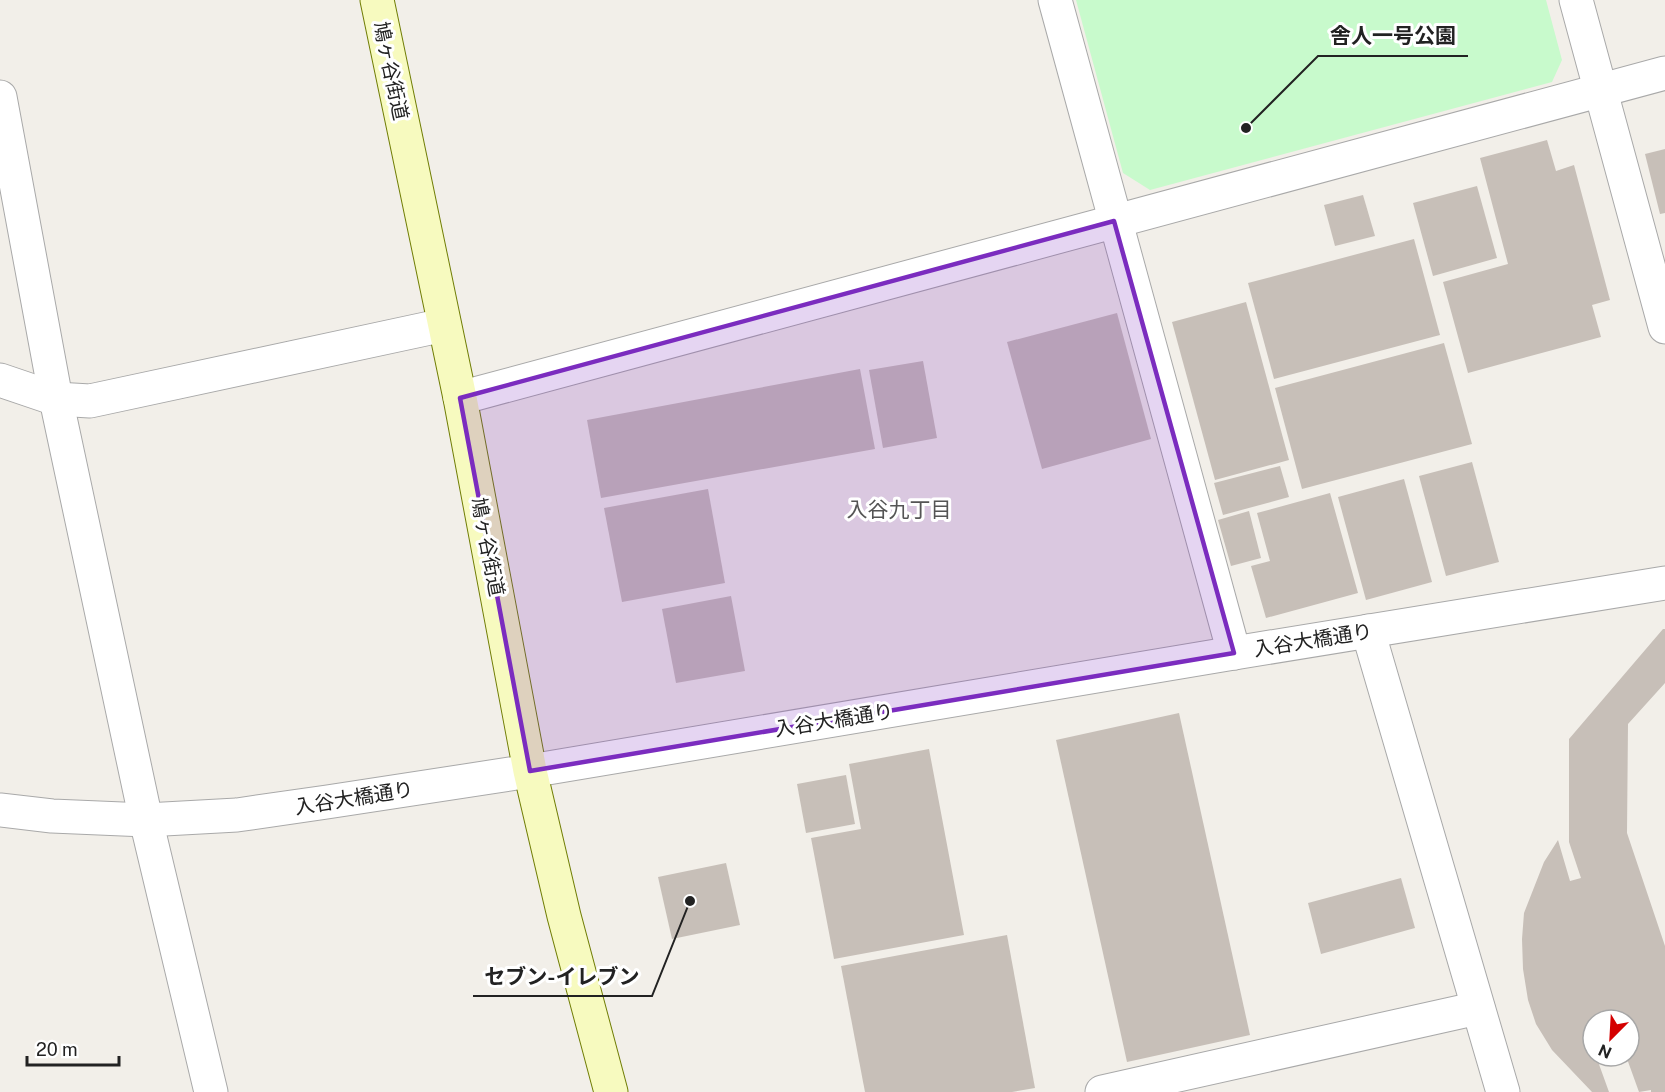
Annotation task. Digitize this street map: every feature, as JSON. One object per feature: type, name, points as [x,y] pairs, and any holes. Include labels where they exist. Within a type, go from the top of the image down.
[{"type":"main road","name":"鳩ヶ谷街道","points":[[376,0],[460,398],[530,771],[564,916],[611,1092]]},
{"type":"street","points":[[1055,0],[1234,653]]},
{"type":"street","points":[[1576,0],[1665,327]]},
{"type":"street","points":[[460,398],[1665,73]]},
{"type":"street","points":[[0,97],[56,399],[146,820],[211,1092]]},
{"type":"street","points":[[0,380],[56,399],[90,400],[444,325]]},
{"type":"street","name":"入谷大橋通り","points":[[0,810],[52,816],[146,820],[237,815],[530,771],[1665,583]]},
{"type":"street","points":[[1368,631],[1503,1092]]},
{"type":"street","points":[[1102,1092],[1478,1008]]},
{"type":"highlighted area","points":[[1114,221],[1234,653],[530,771],[460,398]]},
{"type":"green space","points":[[1076,0],[1546,0],[1562,60],[1552,82],[1150,190],[1123,173]]},
{"type":"building","points":[[1547,140],[1556,171],[1574,165],[1610,300],[1592,305],[1601,337],[1468,373],[1443,282],[1508,264],[1480,158]]},
{"type":"building","points":[[1665,149],[1665,213],[1660,214],[1645,154]]},
{"type":"building","points":[[1477,186],[1497,258],[1433,276],[1413,203]]},
{"type":"building","points":[[1363,195],[1375,236],[1335,246],[1324,205]]},
{"type":"building","points":[[1414,239],[1440,335],[1274,379],[1248,283]]},
{"type":"building","points":[[1246,302],[1289,460],[1215,480],[1172,322]]},
{"type":"building","points":[[1117,313],[1151,439],[1042,469],[1007,342]]},
{"type":"building","points":[[1444,343],[1472,444],[1302,489],[1275,388]]},
{"type":"building","points":[[923,361],[937,438],[883,448],[869,370]]},
{"type":"building","points":[[860,369],[875,449],[601,498],[587,420]]},
{"type":"building","points":[[1472,462],[1499,562],[1446,576],[1419,476]]},
{"type":"building","points":[[1280,466],[1289,497],[1223,515],[1214,483]]},
{"type":"building","points":[[1404,479],[1432,582],[1366,600],[1338,497]]},
{"type":"building","points":[[708,489],[725,583],[622,602],[604,508]]},
{"type":"building","points":[[1330,493],[1358,593],[1266,618],[1251,566],[1270,561],[1257,513]]},
{"type":"building","points":[[1249,511],[1261,558],[1231,566],[1218,520]]},
{"type":"building","points":[[731,596],[745,671],[676,683],[662,609]]},
{"type":"building","points":[[1665,629],[1665,683],[1628,724],[1627,833],[1665,946],[1665,1092],[1651,1092],[1651,1090],[1639,1092],[1630,1068],[1641,1068],[1641,1008],[1581,1008],[1581,1068],[1600,1068],[1609,1092],[1592,1092],[1552,1050],[1536,1024],[1528,1000],[1523,969],[1524,913],[1544,862],[1558,840],[1570,881],[1581,878],[1569,842],[1569,739]]},
{"type":"building","points":[[1179,713],[1250,1035],[1127,1062],[1056,740]]},
{"type":"building","points":[[929,749],[964,935],[834,959],[811,838],[861,829],[849,764]]},
{"type":"building","points":[[846,775],[855,824],[806,833],[797,784]]},
{"type":"building","points":[[726,863],[740,925],[672,939],[658,877]]},
{"type":"building","points":[[1401,878],[1415,928],[1321,954],[1308,903]]},
{"type":"building","points":[[1007,935],[1035,1088],[1012,1092],[865,1092],[841,966]]},
{"type":"place","name":"舎人一号公園","points":[[1246,128]]},
{"type":"place","name":"セブン-イレブン","points":[[690,901]]},
{"type":"district","name":"入谷九丁目","points":[[899,509]]}]
